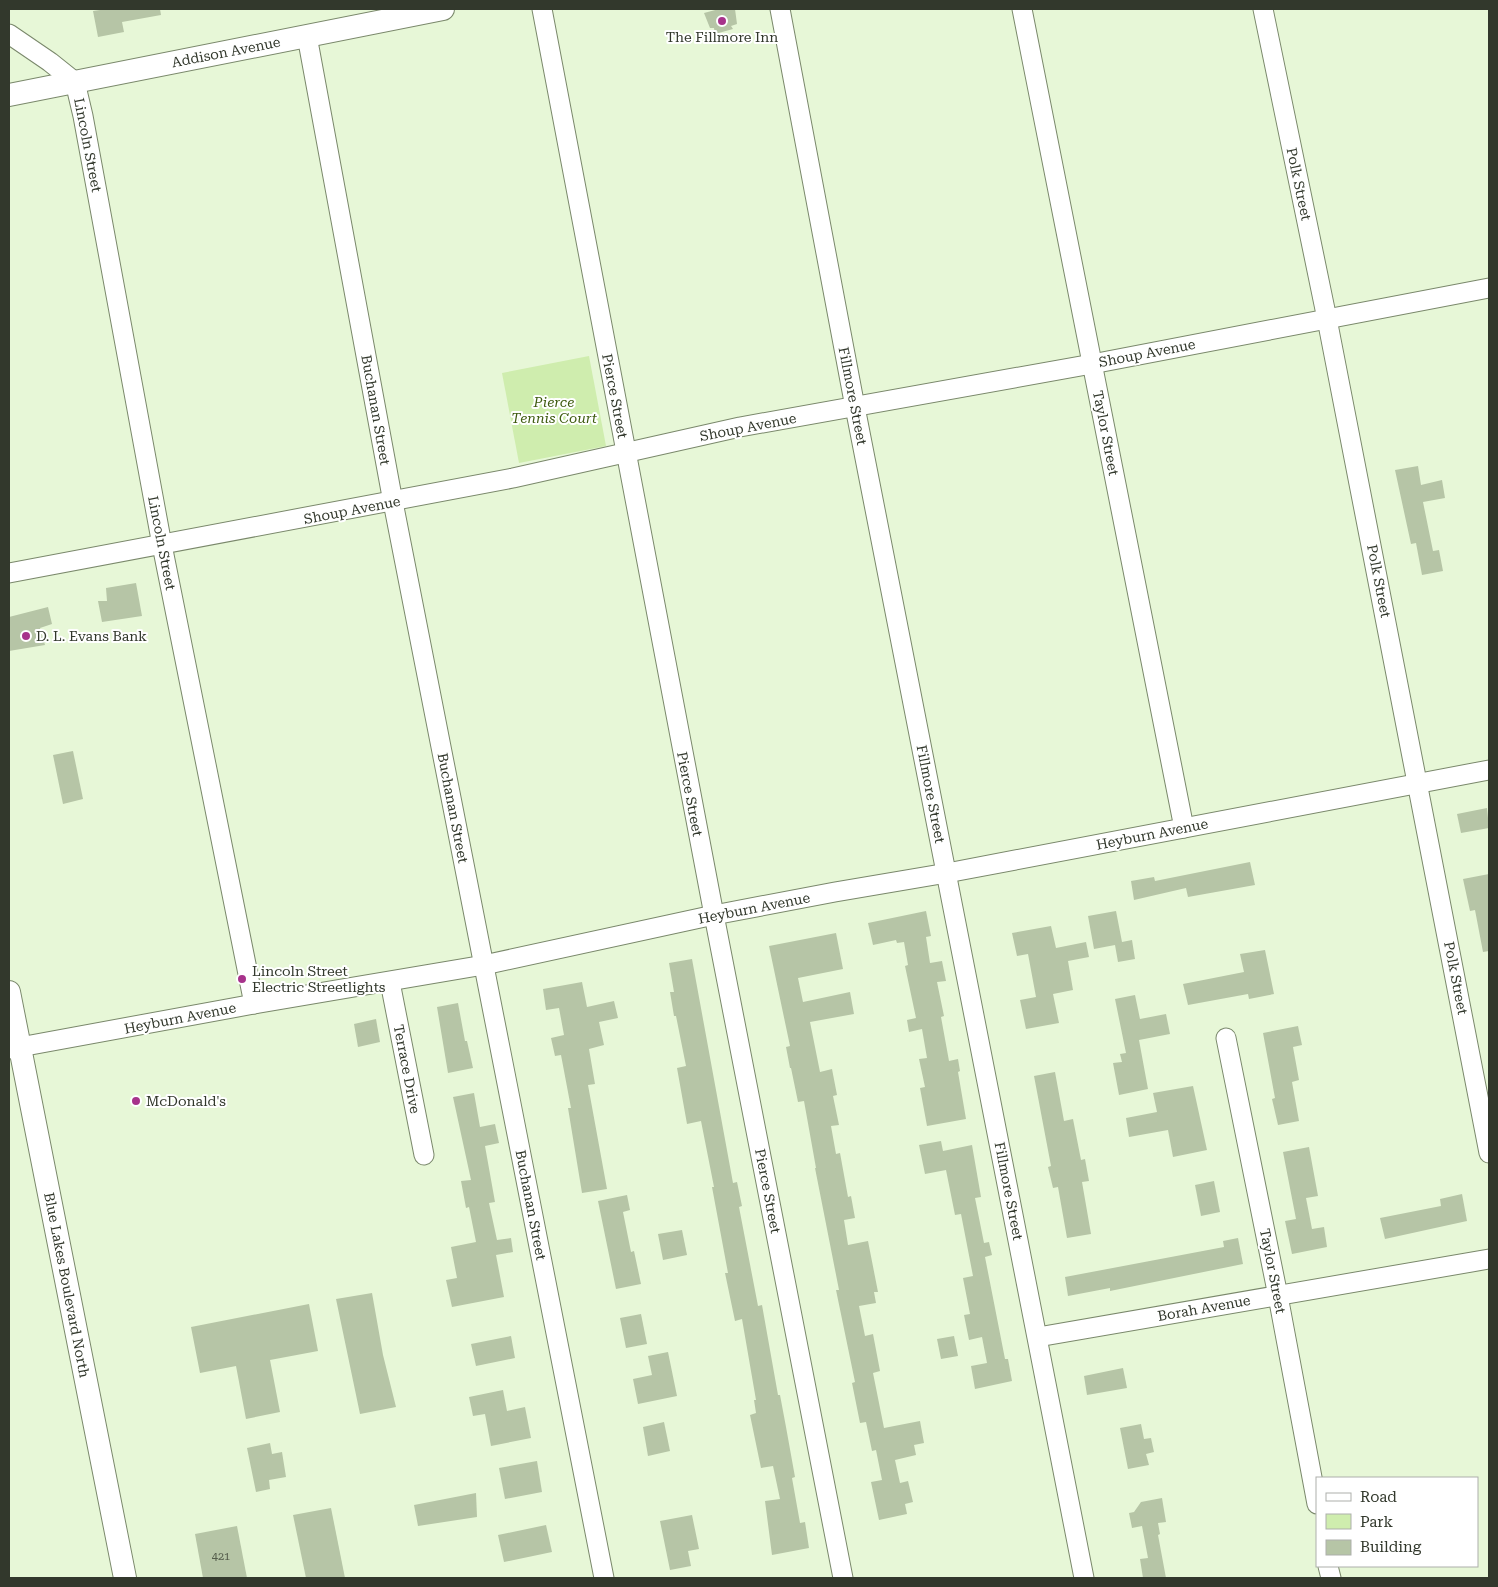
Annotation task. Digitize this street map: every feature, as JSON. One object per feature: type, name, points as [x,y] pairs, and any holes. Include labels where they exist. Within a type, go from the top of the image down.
[{"type":"main road","name":"Addison Avenue","points":[[9,95],[306,36],[365,16],[443,9]]},
{"type":"main road","name":"Blue Lakes Boulevard North","points":[[9,992],[14,1048],[125,1578]]},
{"type":"street","name":"Pierce Street","points":[[542,9],[625,454],[843,1578]]},
{"type":"street","name":"Fillmore Street","points":[[780,9],[855,408],[1084,1578]]},
{"type":"street","name":"Taylor Street","points":[[1022,9],[1184,828]]},
{"type":"street","name":"Polk Street","points":[[1263,9],[1327,319],[1489,1154]]},
{"type":"street","points":[[9,34],[75,82]]},
{"type":"street","name":"Buchanan Street","points":[[306,36],[393,502],[604,1578]]},
{"type":"street","name":"Lincoln Street","points":[[75,82],[83,116],[162,544],[254,1004]]},
{"type":"street","name":"Shoup Avenue","points":[[9,572],[393,502],[625,454],[740,427],[855,408],[1489,288]]},
{"type":"street","name":"Heyburn Avenue","points":[[14,1048],[254,1004],[484,965],[714,915],[947,873],[1489,770]]},
{"type":"street","name":"Terrace Drive","points":[[390,982],[424,1155]]},
{"type":"street","name":"Taylor Street","points":[[1226,1038],[1278,1296],[1316,1499]]},
{"type":"street","name":"Borah Avenue","points":[[1038,1337],[1489,1258]]},
{"type":"green space","name":"Pierce Tennis Court","points":[[589,356],[606,446],[519,463],[502,373]]},
{"type":"building","points":[[107,9],[160,9],[161,15],[122,22],[124,32],[98,37],[93,11]]},
{"type":"building","name":"The Fillmore Inn","points":[[719,9],[735,9],[737,24],[731,26],[733,29],[715,34],[714,28],[710,28],[704,13]]},
{"type":"building","points":[[1418,466],[1421,485],[1442,480],[1445,498],[1423,502],[1433,551],[1439,550],[1443,571],[1422,575],[1416,543],[1411,544],[1395,470]]},
{"type":"building","points":[[136,583],[142,616],[102,622],[98,601],[107,601],[106,588]]},
{"type":"building","name":"D. L. Evans Bank","points":[[48,607],[52,624],[40,628],[45,645],[9,651],[9,617]]},
{"type":"building","points":[[73,751],[83,799],[63,804],[53,755]]},
{"type":"building","points":[[1487,808],[1489,828],[1461,833],[1457,814]]},
{"type":"building","points":[[1250,862],[1255,885],[1188,897],[1186,888],[1134,900],[1131,881],[1154,877],[1155,881]]},
{"type":"building","points":[[1489,874],[1489,951],[1483,952],[1475,910],[1470,911],[1463,879]]},
{"type":"building","points":[[926,911],[931,936],[926,937],[930,963],[942,961],[946,981],[937,982],[944,1016],[941,1017],[949,1061],[958,1059],[960,1071],[958,1072],[966,1119],[927,1126],[920,1088],[925,1087],[919,1059],[927,1058],[922,1029],[909,1032],[907,1020],[916,1018],[905,966],[908,965],[904,942],[897,943],[896,940],[873,945],[868,923]]},
{"type":"building","points":[[1116,911],[1122,942],[1132,940],[1135,959],[1118,962],[1115,945],[1094,949],[1088,916]]},
{"type":"building","points":[[1051,926],[1056,948],[1086,942],[1089,957],[1068,961],[1073,990],[1053,994],[1059,1023],[1026,1029],[1020,1000],[1036,997],[1028,954],[1017,956],[1012,933]]},
{"type":"building","points":[[836,933],[843,969],[798,978],[803,1002],[850,992],[854,1014],[810,1022],[820,1072],[832,1069],[837,1095],[833,1096],[839,1125],[831,1126],[836,1154],[840,1153],[848,1197],[851,1196],[855,1218],[844,1220],[848,1245],[868,1241],[878,1292],[874,1292],[876,1303],[859,1306],[865,1336],[873,1334],[880,1371],[873,1373],[884,1428],[920,1421],[924,1443],[914,1445],[916,1455],[895,1460],[900,1483],[908,1481],[913,1502],[905,1504],[907,1514],[879,1520],[871,1482],[882,1480],[876,1450],[872,1451],[866,1422],[860,1423],[852,1383],[855,1382],[836,1290],[839,1290],[804,1101],[798,1102],[790,1068],[786,1047],[790,1046],[769,946]]},
{"type":"building","points":[[1265,950],[1274,994],[1249,999],[1248,994],[1188,1005],[1183,984],[1244,972],[1240,954]]},
{"type":"building","points":[[692,959],[733,1183],[737,1182],[742,1206],[739,1207],[758,1306],[762,1305],[778,1395],[780,1395],[795,1477],[792,1478],[800,1523],[805,1522],[809,1548],[772,1555],[765,1501],[780,1499],[773,1466],[761,1468],[750,1415],[756,1413],[754,1400],[756,1400],[742,1319],[735,1321],[725,1273],[728,1273],[701,1121],[687,1124],[677,1068],[686,1066],[670,992],[674,992],[669,963]]},
{"type":"building","points":[[582,982],[587,1007],[614,1001],[618,1018],[599,1022],[604,1045],[589,1049],[595,1084],[588,1085],[607,1189],[582,1193],[568,1108],[571,1108],[561,1055],[555,1056],[551,1038],[564,1035],[559,1008],[546,1010],[543,989]]},
{"type":"building","points":[[1135,995],[1140,1019],[1166,1014],[1170,1034],[1139,1040],[1148,1089],[1119,1095],[1113,1063],[1122,1062],[1120,1054],[1126,1053],[1115,999]]},
{"type":"building","points":[[458,1003],[465,1041],[467,1041],[473,1068],[448,1073],[437,1007]]},
{"type":"building","points":[[376,1019],[380,1042],[358,1047],[354,1024]]},
{"type":"building","points":[[1298,1026],[1302,1045],[1293,1047],[1299,1080],[1292,1082],[1299,1121],[1278,1125],[1272,1099],[1275,1098],[1263,1033]]},
{"type":"building","points":[[1055,1072],[1064,1121],[1073,1119],[1081,1160],[1085,1159],[1089,1181],[1082,1182],[1091,1234],[1067,1238],[1058,1187],[1053,1188],[1048,1167],[1051,1166],[1034,1076]]},
{"type":"building","points":[[1193,1086],[1207,1150],[1173,1157],[1168,1130],[1129,1137],[1126,1118],[1157,1112],[1153,1093]]},
{"type":"building","points":[[474,1093],[480,1127],[495,1124],[499,1143],[485,1146],[495,1202],[489,1203],[497,1240],[511,1238],[513,1252],[496,1255],[504,1297],[452,1307],[446,1280],[457,1278],[451,1247],[476,1242],[469,1207],[466,1208],[461,1181],[471,1180],[453,1097]]},
{"type":"building","points":[[941,1141],[943,1151],[972,1145],[981,1197],[975,1198],[984,1243],[989,1242],[992,1255],[985,1257],[1005,1359],[1008,1359],[1012,1381],[975,1389],[971,1366],[987,1363],[982,1337],[969,1340],[964,1315],[970,1314],[963,1278],[973,1276],[961,1214],[955,1215],[946,1170],[925,1174],[919,1145]]},
{"type":"building","points":[[1309,1147],[1318,1196],[1306,1198],[1312,1229],[1324,1227],[1327,1247],[1292,1254],[1285,1221],[1296,1219],[1283,1152]]},
{"type":"building","points":[[1214,1181],[1220,1212],[1201,1216],[1195,1185]]},
{"type":"building","points":[[1462,1194],[1467,1221],[1385,1239],[1380,1218],[1441,1206],[1440,1199]]},
{"type":"building","points":[[627,1195],[630,1210],[623,1212],[631,1252],[634,1251],[641,1284],[616,1289],[598,1201]]},
{"type":"building","points":[[682,1230],[687,1255],[663,1260],[658,1234]]},
{"type":"building","points":[[1238,1238],[1243,1264],[1110,1291],[1110,1288],[1068,1296],[1065,1277],[1224,1247],[1223,1241]]},
{"type":"building","points":[[372,1293],[383,1355],[396,1407],[360,1414],[336,1299]]},
{"type":"building","points":[[309,1304],[318,1351],[270,1360],[280,1412],[246,1419],[236,1366],[200,1373],[191,1327]]},
{"type":"building","points":[[641,1314],[647,1344],[626,1348],[620,1318]]},
{"type":"building","points":[[511,1336],[515,1358],[476,1366],[471,1344]]},
{"type":"building","points":[[954,1336],[958,1356],[941,1359],[937,1339]]},
{"type":"building","points":[[668,1352],[677,1396],[638,1404],[633,1379],[652,1375],[648,1356]]},
{"type":"building","points":[[1123,1368],[1127,1388],[1087,1395],[1084,1376]]},
{"type":"building","points":[[503,1390],[507,1411],[525,1407],[531,1438],[491,1446],[485,1414],[473,1416],[469,1397]]},
{"type":"building","points":[[664,1422],[670,1451],[648,1456],[643,1427]]},
{"type":"building","points":[[1141,1424],[1144,1439],[1151,1438],[1154,1452],[1146,1454],[1149,1465],[1128,1469],[1120,1428]]},
{"type":"building","points":[[270,1443],[272,1454],[282,1452],[286,1477],[269,1480],[270,1489],[256,1492],[247,1448]]},
{"type":"building","points":[[537,1461],[542,1492],[505,1499],[499,1468]]},
{"type":"building","points":[[476,1493],[477,1517],[418,1526],[414,1505]]},
{"type":"building","points":[[1162,1498],[1166,1522],[1158,1523],[1160,1534],[1158,1535],[1166,1578],[1143,1578],[1140,1559],[1148,1558],[1142,1526],[1132,1528],[1129,1513],[1134,1512],[1141,1502]]},
{"type":"building","points":[[331,1508],[345,1578],[306,1578],[293,1515]]},
{"type":"building","points":[[692,1515],[699,1549],[688,1551],[691,1566],[670,1570],[660,1521]]},
{"type":"building","points":[[546,1525],[552,1552],[504,1562],[498,1535]]},
{"type":"building","points":[[237,1526],[247,1578],[203,1578],[195,1534]]},
{"type":"place","name":"The Fillmore Inn","points":[[722,21]]},
{"type":"place","name":"D. L. Evans Bank","points":[[26,636]]},
{"type":"place","name":"Lincoln Street Electric Streetlights","points":[[242,979]]},
{"type":"place","name":"McDonald's","points":[[136,1101]]}]
